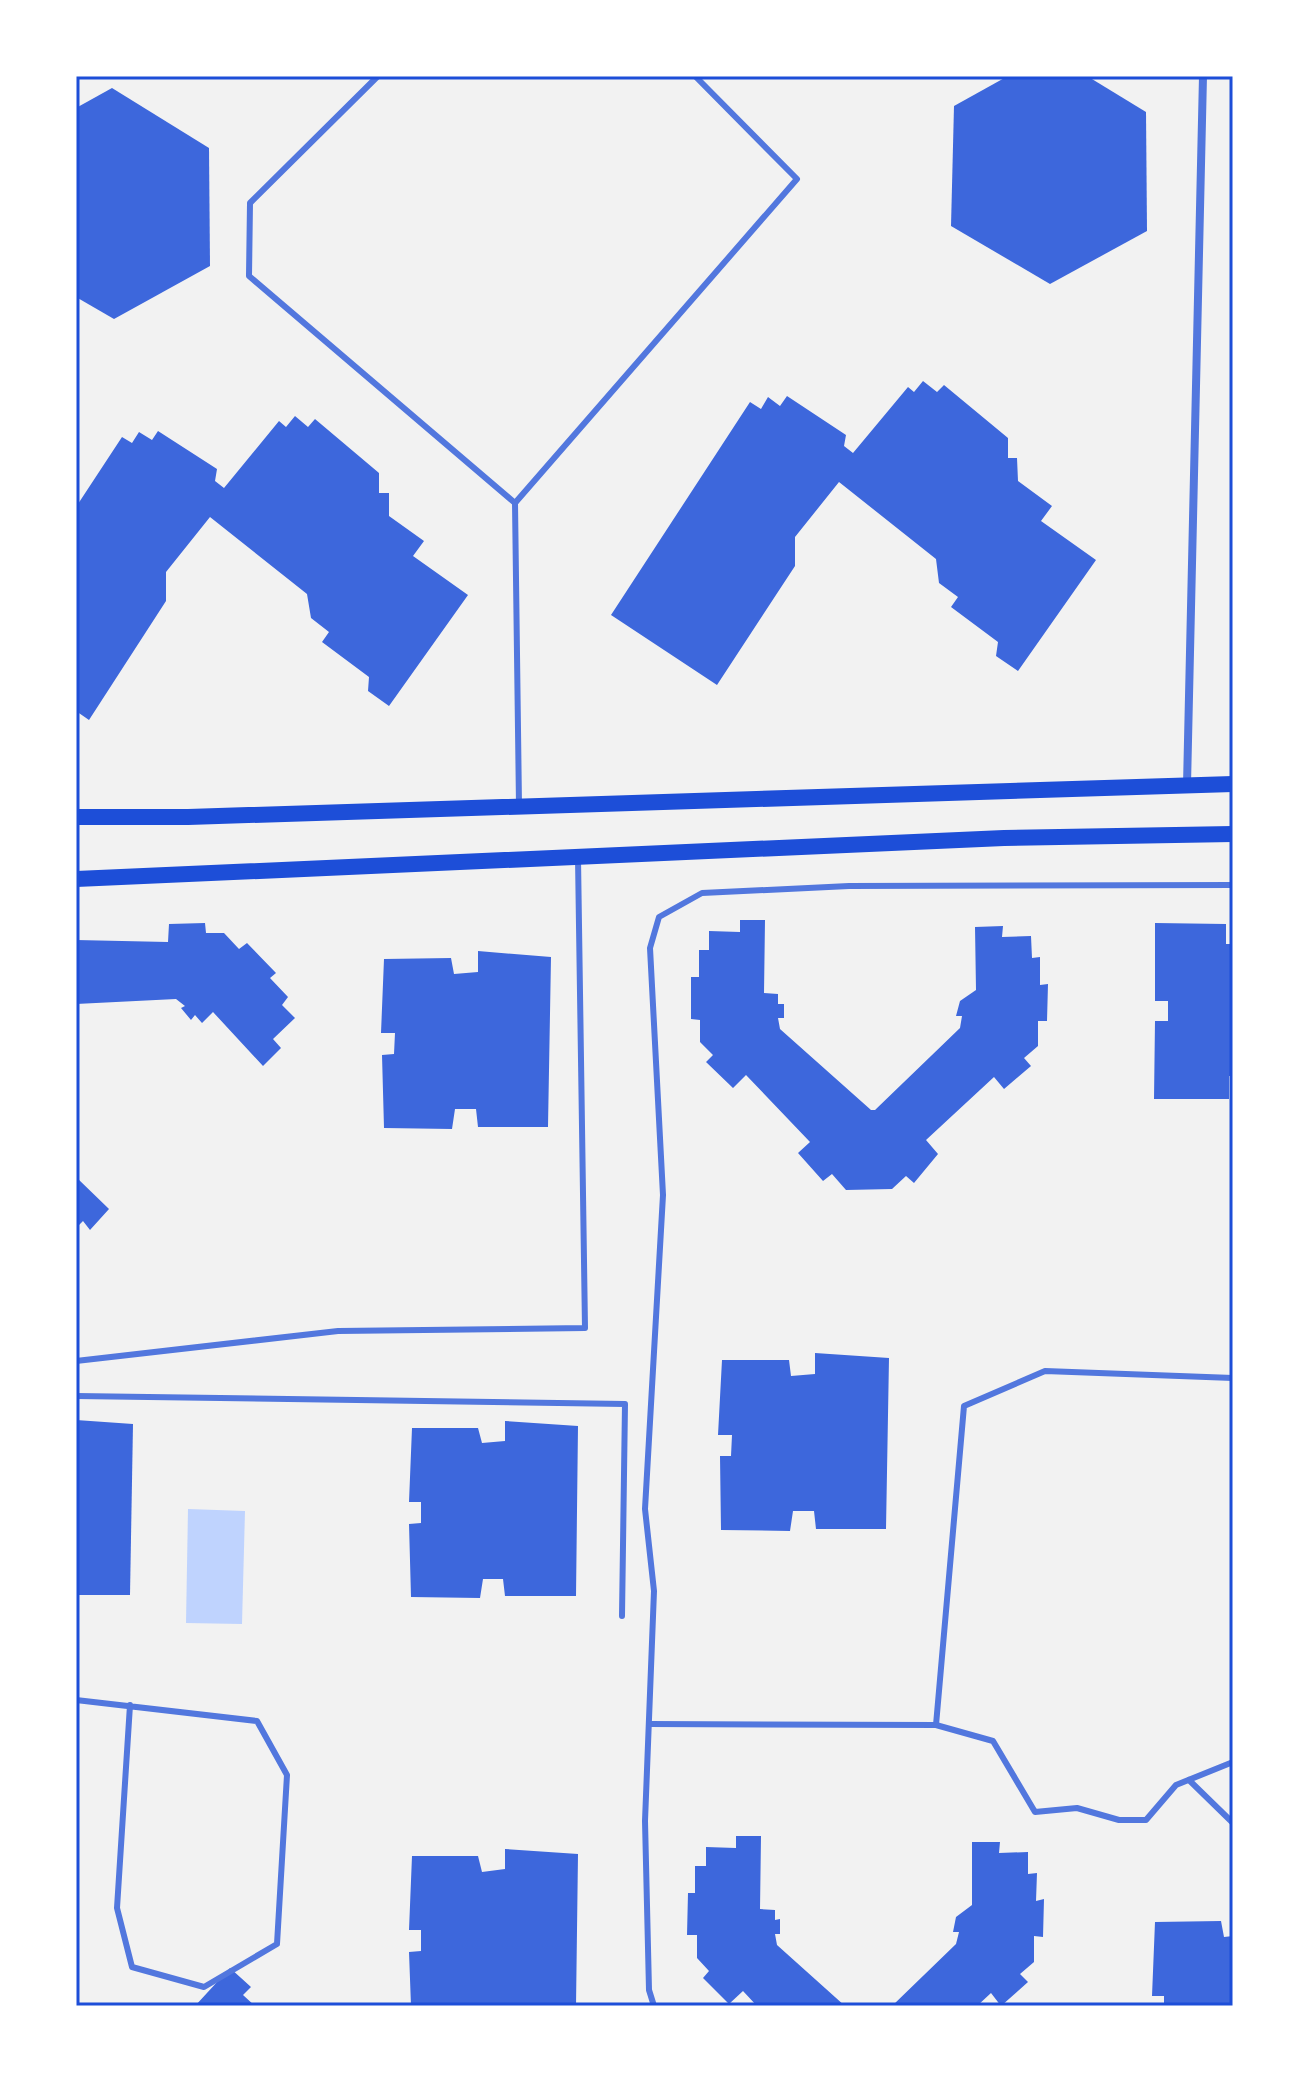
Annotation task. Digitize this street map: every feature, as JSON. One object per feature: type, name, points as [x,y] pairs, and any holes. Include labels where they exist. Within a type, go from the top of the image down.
[{"type":"main road","points":[[76,817],[188,817],[1233,784]]},
{"type":"main road","points":[[76,879],[1004,838],[1233,834]]},
{"type":"street","points":[[1187,785],[1203,76]]},
{"type":"lane","points":[[378,76],[250,203],[249,276],[515,503]]},
{"type":"lane","points":[[519,807],[515,503],[797,179],[695,76]]},
{"type":"lane","points":[[76,1361],[338,1331],[585,1328],[578,855]]},
{"type":"lane","points":[[654,2006],[649,1990],[646,1836],[654,1591],[645,1509],[663,1195],[650,948],[659,917],[702,893],[849,886],[1233,885]]},
{"type":"lane","points":[[936,1725],[964,1406],[1045,1371],[1233,1378]]},
{"type":"lane","points":[[76,1396],[625,1404],[622,1616]]},
{"type":"lane","points":[[76,1700],[130,1705],[257,1721],[287,1775],[277,1944],[204,1987],[132,1967],[117,1908],[130,1705]]},
{"type":"lane","points":[[649,1724],[936,1725],[993,1741],[1035,1812],[1077,1808],[1119,1820],[1146,1820],[1176,1785],[1233,1762]]},
{"type":"lane","points":[[1189,1780],[1233,1823]]},
{"type":"water","points":[[188,1509],[245,1511],[242,1624],[186,1623]]},
{"type":"building","points":[[1008,76],[1087,76],[1146,112],[1147,231],[1050,284],[951,226],[954,106]]},
{"type":"building","points":[[112,88],[209,148],[210,266],[114,319],[76,297],[76,108]]},
{"type":"building","points":[[923,381],[937,392],[944,385],[1008,438],[1008,458],[1017,458],[1018,481],[1052,506],[1041,521],[1096,560],[1018,671],[996,656],[998,642],[951,607],[958,597],[939,583],[936,559],[839,482],[795,537],[795,566],[717,685],[611,615],[750,402],[761,409],[768,397],[780,406],[787,396],[846,435],[844,446],[853,453],[908,387],[914,392]]},
{"type":"building","points":[[295,416],[308,427],[315,419],[379,473],[379,493],[389,493],[389,516],[424,541],[413,556],[468,595],[389,706],[368,691],[369,677],[322,642],[329,632],[311,618],[307,594],[210,517],[166,572],[166,601],[89,720],[76,711],[76,507],[122,437],[132,443],[139,432],[152,440],[158,431],[217,469],[215,481],[224,488],[279,421],[286,427]]},
{"type":"building","points":[[740,920],[765,920],[764,993],[778,994],[778,1004],[784,1004],[784,1018],[778,1018],[780,1029],[871,1110],[875,1110],[960,1028],[962,1016],[956,1016],[960,1001],[976,990],[975,927],[1003,926],[1002,937],[1031,936],[1032,958],[1040,957],[1040,985],[1048,984],[1047,1021],[1038,1021],[1038,1046],[1024,1058],[1031,1066],[1004,1089],[994,1077],[926,1140],[938,1154],[914,1183],[906,1176],[892,1189],[846,1190],[832,1174],[823,1181],[798,1153],[810,1142],[746,1075],[733,1088],[706,1062],[713,1055],[700,1042],[700,1020],[691,1019],[691,977],[699,977],[699,950],[709,950],[709,931],[740,932]]},
{"type":"building","points":[[205,923],[206,933],[224,933],[239,949],[247,943],[276,973],[270,978],[288,997],[282,1005],[295,1018],[273,1039],[281,1048],[263,1066],[213,1012],[202,1023],[195,1015],[191,1020],[181,1008],[185,1006],[176,999],[76,1004],[76,940],[168,942],[169,924]]},
{"type":"building","points":[[1155,923],[1226,924],[1226,944],[1233,944],[1233,1076],[1229,1076],[1229,1099],[1154,1099],[1155,1021],[1168,1021],[1168,1001],[1155,1001]]},
{"type":"building","points":[[478,951],[551,957],[548,1127],[478,1127],[476,1109],[455,1109],[452,1129],[384,1128],[382,1055],[394,1054],[395,1033],[381,1033],[384,959],[451,958],[454,974],[478,972]]},
{"type":"building","points":[[76,1177],[109,1209],[90,1230],[83,1221],[76,1228]]},
{"type":"building","points":[[815,1353],[889,1358],[886,1529],[816,1529],[814,1511],[793,1511],[790,1531],[721,1530],[720,1456],[731,1456],[732,1435],[718,1435],[722,1360],[789,1360],[791,1376],[815,1374]]},
{"type":"building","points":[[76,1420],[133,1424],[130,1595],[76,1595]]},
{"type":"building","points":[[505,1421],[578,1426],[576,1596],[505,1596],[503,1579],[483,1579],[480,1598],[411,1597],[409,1524],[421,1523],[421,1502],[409,1502],[412,1428],[478,1428],[482,1443],[505,1441]]},
{"type":"building","points":[[736,1836],[761,1836],[760,1909],[775,1910],[775,1920],[780,1919],[780,1934],[775,1934],[777,1945],[845,2006],[757,2006],[743,1991],[729,2004],[703,1978],[709,1971],[697,1958],[697,1935],[687,1935],[688,1893],[695,1893],[695,1866],[706,1866],[706,1847],[736,1848]]},
{"type":"building","points":[[972,1842],[1000,1842],[999,1853],[1028,1852],[1028,1874],[1037,1873],[1036,1901],[1044,1899],[1043,1937],[1034,1936],[1034,1962],[1020,1974],[1028,1982],[1001,2006],[991,1993],[977,2006],[892,2006],[956,1944],[959,1932],[953,1932],[956,1917],[972,1905]]},
{"type":"building","points":[[505,1849],[578,1854],[576,2006],[411,2006],[409,1952],[421,1951],[421,1930],[409,1930],[412,1856],[478,1856],[482,1872],[505,1869]]},
{"type":"building","points":[[1221,1921],[1224,1937],[1233,1936],[1233,2006],[1164,2006],[1164,1996],[1152,1996],[1155,1922]]},
{"type":"building","points":[[230,1968],[251,1987],[243,1995],[255,2006],[195,2006]]}]
